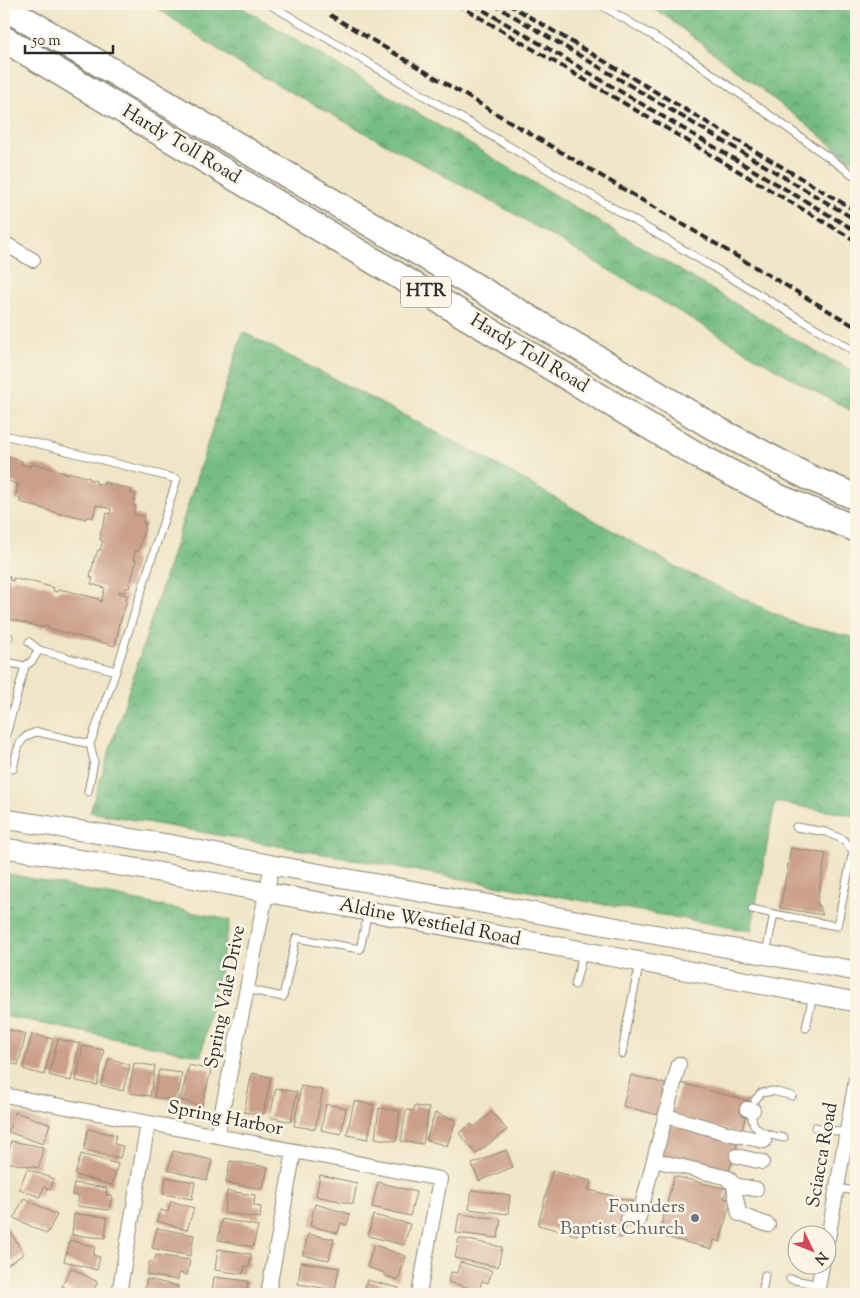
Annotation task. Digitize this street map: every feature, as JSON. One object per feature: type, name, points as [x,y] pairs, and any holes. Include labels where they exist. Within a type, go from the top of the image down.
[{"type":"highway","name":"Hardy Toll Road","points":[[4,6],[720,431],[808,477],[856,496]]},
{"type":"highway","name":"Hardy Toll Road","points":[[4,38],[702,458],[778,497],[856,529]]},
{"type":"main road","name":"Aldine Westfield Road","points":[[4,819],[173,845],[272,865],[856,971]]},
{"type":"main road","name":"Aldine Westfield Road","points":[[4,848],[147,870],[856,1002]]},
{"type":"main road","points":[[640,962],[646,932]]},
{"type":"street","points":[[4,243],[33,260]]},
{"type":"street","name":"Spring Vale Drive","points":[[217,1136],[272,865]]},
{"type":"street","points":[[628,1219],[638,1221],[680,1064]]},
{"type":"street","name":"Sciacca Road","points":[[830,1226],[846,1133],[853,1112],[856,1080]]},
{"type":"street","name":"Spring Harbor","points":[[4,1096],[440,1179],[419,1294]]},
{"type":"street","points":[[666,1116],[764,1141]]},
{"type":"street","points":[[119,1294],[148,1123]]},
{"type":"street","points":[[745,1137],[735,1156],[762,1162]]},
{"type":"street","points":[[268,1294],[294,1151]]},
{"type":"street","points":[[654,1160],[729,1178],[728,1180],[738,1186],[756,1189]]},
{"type":"street","points":[[734,1184],[739,1214],[768,1225]]},
{"type":"street","points":[[818,1290],[820,1276]]},
{"type":"lane","points":[[269,4],[856,352]]},
{"type":"lane","points":[[599,4],[687,56],[856,177]]},
{"type":"lane","points":[[4,435],[177,479],[116,671],[90,744],[94,769],[88,792]]},
{"type":"lane","points":[[29,642],[39,650],[116,671]]},
{"type":"lane","points":[[4,660],[25,666],[32,662],[39,650]]},
{"type":"lane","points":[[4,742],[25,666]]},
{"type":"lane","points":[[13,769],[20,742],[25,736],[32,733],[38,732],[90,744]]},
{"type":"lane","points":[[752,909],[837,926],[854,852],[844,840],[826,832],[796,827]]},
{"type":"lane","points":[[246,990],[283,997],[296,938],[360,949],[368,912]]},
{"type":"lane","points":[[766,954],[774,914]]},
{"type":"lane","points":[[576,985],[583,952]]},
{"type":"lane","points":[[622,1054],[640,962]]},
{"type":"lane","points":[[806,1028],[814,994]]},
{"type":"lane","points":[[784,1138],[761,1132],[752,1122],[752,1109],[761,1093],[773,1091],[792,1096]]},
{"type":"lane","points":[[815,1127],[846,1133]]},
{"type":"lane","points":[[836,1188],[856,1191]]},
{"type":"lane","points":[[762,1294],[765,1275]]},
{"type":"lane","points":[[790,1279],[818,1290]]},
{"type":"green space","points":[[151,4],[236,4],[823,356],[856,372],[856,413],[803,385],[516,215],[241,65]]},
{"type":"green space","points":[[642,4],[856,4],[856,164],[664,15]]},
{"type":"green space","points":[[243,332],[473,451],[676,567],[799,625],[856,638],[856,816],[775,802],[751,931],[90,812]]},
{"type":"green space","points":[[4,873],[230,920],[201,1056],[4,1016]]},
{"type":"building","points":[[4,456],[22,461],[21,464],[31,467],[32,464],[37,464],[67,474],[68,472],[90,478],[96,481],[96,483],[103,485],[104,482],[132,490],[131,493],[136,494],[133,506],[136,506],[133,514],[144,517],[143,523],[146,523],[140,546],[138,551],[136,550],[133,559],[136,560],[129,588],[126,587],[125,592],[119,591],[119,593],[127,595],[115,646],[47,628],[48,626],[45,625],[44,628],[9,620],[4,617],[4,576],[10,577],[9,580],[13,581],[13,578],[26,580],[54,588],[53,591],[64,590],[99,599],[101,602],[105,588],[91,584],[93,578],[90,577],[95,556],[98,550],[100,550],[103,541],[100,540],[100,535],[107,513],[110,514],[111,509],[96,505],[93,518],[87,516],[86,519],[20,502],[20,499],[15,498],[18,484],[4,480]]},
{"type":"building","points":[[791,848],[826,854],[817,902],[823,915],[780,908]]},
{"type":"building","points":[[6,1029],[26,1034],[18,1065],[4,1061]]},
{"type":"building","points":[[32,1034],[53,1039],[44,1075],[23,1069]]},
{"type":"building","points":[[58,1039],[80,1044],[71,1081],[49,1075]]},
{"type":"building","points":[[83,1046],[104,1050],[97,1085],[76,1081]]},
{"type":"building","points":[[109,1058],[130,1065],[123,1091],[101,1085]]},
{"type":"building","points":[[134,1063],[155,1066],[150,1096],[129,1093]]},
{"type":"building","points":[[189,1065],[211,1070],[202,1106],[180,1100]]},
{"type":"building","points":[[159,1070],[182,1073],[177,1101],[154,1097]]},
{"type":"building","points":[[252,1073],[271,1077],[263,1115],[244,1112]]},
{"type":"building","points":[[631,1075],[666,1084],[658,1115],[623,1106]]},
{"type":"building","points":[[681,1083],[749,1101],[741,1134],[672,1115]]},
{"type":"building","points":[[301,1086],[323,1090],[315,1129],[294,1126]]},
{"type":"building","points":[[276,1088],[297,1092],[291,1122],[270,1117]]},
{"type":"building","points":[[354,1101],[374,1105],[368,1139],[347,1135]]},
{"type":"building","points":[[326,1104],[346,1108],[341,1134],[321,1130]]},
{"type":"building","points":[[415,1106],[429,1108],[423,1144],[401,1141],[406,1110],[414,1111]]},
{"type":"building","points":[[379,1108],[400,1111],[396,1141],[375,1138]]},
{"type":"building","points":[[15,1112],[50,1124],[43,1144],[8,1132]]},
{"type":"building","points":[[492,1112],[507,1130],[476,1154],[459,1133],[471,1124],[474,1127]]},
{"type":"building","points":[[435,1113],[456,1120],[447,1146],[426,1140]]},
{"type":"building","points":[[668,1124],[738,1141],[729,1172],[660,1155]]},
{"type":"building","points":[[88,1129],[116,1135],[114,1144],[123,1146],[120,1158],[84,1150]]},
{"type":"building","points":[[11,1141],[43,1147],[39,1168],[6,1162]]},
{"type":"building","points":[[506,1150],[513,1167],[479,1181],[472,1164]]},
{"type":"building","points":[[173,1151],[212,1160],[207,1180],[168,1170]]},
{"type":"building","points":[[81,1154],[118,1164],[112,1185],[75,1175]]},
{"type":"building","points":[[230,1161],[268,1167],[263,1189],[226,1183]]},
{"type":"building","points":[[27,1169],[54,1179],[50,1190],[44,1187],[40,1197],[19,1189]]},
{"type":"building","points":[[552,1171],[591,1181],[589,1190],[632,1201],[623,1238],[579,1227],[577,1235],[538,1225]]},
{"type":"building","points":[[320,1175],[357,1183],[353,1204],[316,1196]]},
{"type":"building","name":"Founders Baptist Church","points":[[674,1176],[727,1189],[724,1198],[731,1200],[720,1242],[714,1240],[712,1249],[659,1235]]},
{"type":"building","points":[[166,1177],[195,1182],[192,1199],[163,1194]]},
{"type":"building","points":[[378,1182],[416,1192],[410,1216],[372,1207]]},
{"type":"building","points":[[74,1183],[107,1188],[106,1195],[112,1196],[109,1210],[77,1206],[79,1196],[72,1195]]},
{"type":"building","points":[[472,1190],[510,1195],[508,1214],[469,1209]]},
{"type":"building","points":[[227,1191],[255,1195],[254,1206],[261,1207],[260,1218],[224,1213]]},
{"type":"building","points":[[24,1198],[57,1215],[47,1234],[14,1218]]},
{"type":"building","points":[[171,1201],[194,1208],[187,1230],[157,1221],[160,1210],[168,1212]]},
{"type":"building","points":[[315,1204],[350,1214],[347,1225],[341,1223],[338,1233],[310,1226]]},
{"type":"building","points":[[74,1214],[107,1217],[105,1238],[72,1235]]},
{"type":"building","points":[[459,1214],[501,1219],[498,1238],[456,1233]]},
{"type":"building","points":[[373,1215],[410,1224],[404,1245],[368,1236]]},
{"type":"building","points":[[222,1219],[258,1226],[253,1247],[218,1240]]},
{"type":"building","points":[[4,1221],[24,1254],[5,1266],[4,1263]]},
{"type":"building","points":[[157,1228],[194,1235],[190,1256],[152,1248]]},
{"type":"building","points":[[308,1234],[334,1239],[329,1260],[303,1255]]},
{"type":"building","points":[[459,1238],[502,1247],[498,1267],[455,1258]]},
{"type":"building","points":[[70,1240],[95,1247],[93,1255],[100,1257],[97,1270],[64,1261]]},
{"type":"building","points":[[374,1245],[406,1256],[398,1280],[367,1267]]},
{"type":"building","points":[[218,1249],[251,1254],[249,1267],[245,1266],[243,1274],[215,1270]]},
{"type":"building","points":[[156,1255],[190,1260],[187,1275],[179,1273],[178,1280],[147,1275],[149,1262],[154,1262]]},
{"type":"building","points":[[301,1262],[339,1268],[335,1290],[298,1284]]},
{"type":"building","points":[[460,1262],[492,1271],[488,1283],[482,1281],[479,1291],[448,1282],[451,1272],[457,1273]]},
{"type":"building","points":[[71,1268],[98,1282],[91,1294],[78,1294],[62,1286]]},
{"type":"building","points":[[214,1277],[248,1281],[246,1294],[212,1294]]},
{"type":"building","points":[[147,1279],[178,1286],[176,1294],[153,1294],[144,1291]]},
{"type":"building","points":[[367,1280],[399,1288],[397,1294],[356,1294],[357,1290],[364,1292]]},
{"type":"railway","points":[[457,4],[856,241]]},
{"type":"railway","points":[[473,4],[856,231]]},
{"type":"railway","points":[[493,4],[856,220]]},
{"type":"railway","points":[[508,4],[856,211]]},
{"type":"railway","points":[[330,15],[856,327]]},
{"type":"place","name":"Founders Baptist Church","points":[[695,1218]]}]
